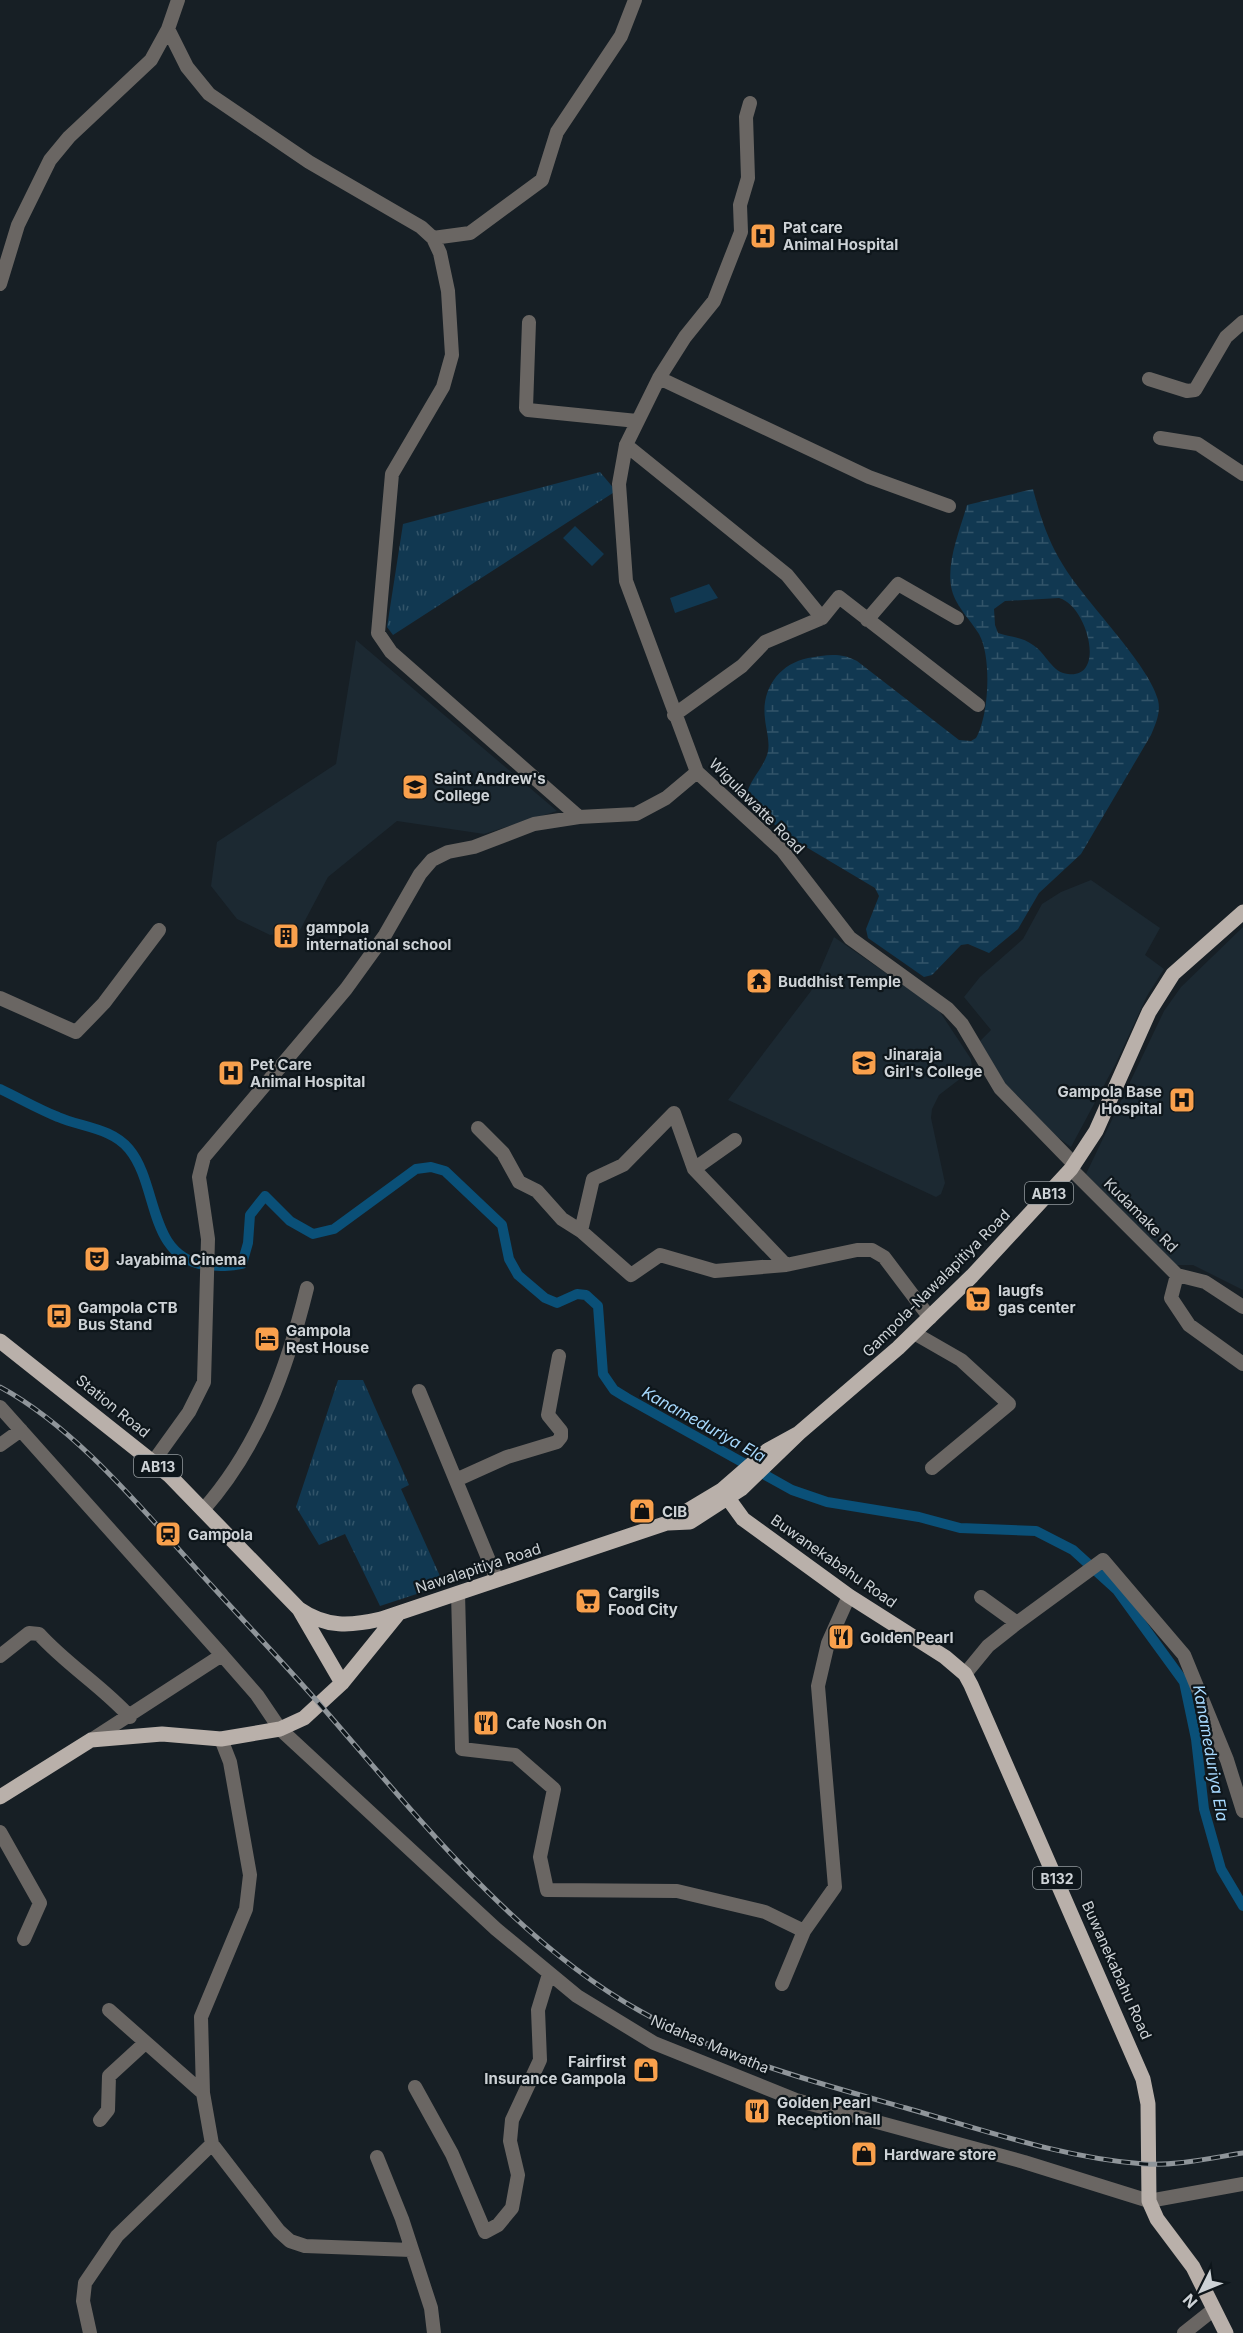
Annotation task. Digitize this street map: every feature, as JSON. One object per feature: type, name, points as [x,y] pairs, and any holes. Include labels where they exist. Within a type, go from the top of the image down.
[{"type":"main road","name":"Gampola-Nawalapitiya Road","points":[[799,1432],[852,1390],[930,1318],[1072,1166],[1096,1131],[1149,1012],[1173,974],[1243,912]]},
{"type":"main road","name":"Station Road","points":[[0,1341],[153,1462],[299,1609]]},
{"type":"main road","name":"Nawalapitiya Road","points":[[299,1609],[317,1620],[346,1625],[399,1612],[667,1523],[690,1522],[799,1432]]},
{"type":"main road","name":"Buwanekabahu Road","points":[[726,1494],[729,1516],[743,1519],[849,1596],[945,1657],[964,1674],[1143,2079],[1148,2104],[1149,2201],[1157,2219],[1193,2267],[1226,2333]]},
{"type":"main road","points":[[299,1609],[342,1683]]},
{"type":"main road","points":[[0,1797],[91,1740],[162,1734],[221,1739],[280,1729],[304,1718],[342,1683],[399,1612]]},
{"type":"street","points":[[0,284],[18,225],[50,160],[69,136],[151,60],[168,29],[178,0]]},
{"type":"street","points":[[433,238],[470,233],[542,180],[556,132],[621,36],[635,0]]},
{"type":"street","points":[[168,29],[186,67],[208,94],[309,162],[421,227],[433,238],[440,253],[448,291],[452,355],[443,387],[392,474],[378,633],[391,652],[579,817]]},
{"type":"street","name":"Wigulawatte Road","points":[[750,103],[746,117],[748,178],[740,205],[741,232],[714,301],[685,337],[659,378],[626,445],[619,484],[626,581],[674,715],[698,772],[782,850],[850,938],[948,1009],[962,1024],[1000,1088],[1072,1166]]},
{"type":"street","points":[[529,322],[526,408],[528,410],[637,421]]},
{"type":"street","points":[[1149,379],[1187,391],[1195,390],[1226,337],[1243,322]]},
{"type":"street","points":[[659,378],[869,477],[949,506]]},
{"type":"street","points":[[1160,438],[1198,444],[1243,474]]},
{"type":"street","points":[[626,445],[787,575],[822,618]]},
{"type":"street","points":[[867,620],[898,584],[957,618]]},
{"type":"street","points":[[674,715],[742,666],[765,642],[822,618],[839,597],[978,705]]},
{"type":"street","points":[[153,1462],[189,1412],[204,1382],[208,1244],[199,1177],[204,1157],[346,988],[385,935],[420,874],[432,860],[448,852],[474,847],[534,824],[579,817],[636,814],[666,798],[698,772]]},
{"type":"street","points":[[0,998],[76,1032],[104,1003],[159,930]]},
{"type":"street","points":[[581,1231],[593,1179],[623,1165],[674,1113],[694,1169],[786,1265]]},
{"type":"street","points":[[478,1128],[503,1153],[519,1182],[537,1191],[562,1219],[581,1231],[631,1275],[660,1255],[715,1271],[786,1265],[857,1250],[872,1250],[884,1257],[930,1318]]},
{"type":"street","points":[[694,1169],[735,1140]]},
{"type":"street","name":"Kudamake Rd","points":[[1072,1166],[1177,1275],[1172,1298],[1189,1325],[1243,1364]]},
{"type":"street","points":[[1177,1275],[1205,1282],[1243,1307]]},
{"type":"street","points":[[203,1510],[234,1473],[266,1413],[292,1345],[307,1288]]},
{"type":"street","points":[[915,1332],[961,1360],[1009,1404],[932,1468]]},
{"type":"street","points":[[456,1480],[507,1457],[557,1442],[561,1437],[561,1431],[548,1415],[559,1356]]},
{"type":"street","points":[[419,1391],[497,1580]]},
{"type":"street","name":"Nidahas Mawatha","points":[[0,1407],[222,1654],[257,1695],[280,1729],[496,1929],[577,1996],[654,2043],[796,2100],[1024,2162],[1149,2201]]},
{"type":"street","points":[[0,1445],[21,1430]]},
{"type":"street","points":[[964,1674],[988,1646],[1103,1560],[1184,1655],[1227,1760],[1243,1811]]},
{"type":"street","points":[[458,1593],[462,1749],[515,1755],[554,1789],[540,1857],[547,1890],[677,1891],[765,1912],[804,1931]]},
{"type":"street","points":[[782,1984],[804,1931],[835,1887],[818,1686],[828,1642],[849,1596]]},
{"type":"street","points":[[981,1597],[1017,1623]]},
{"type":"street","points":[[0,1656],[29,1633],[39,1634],[57,1654],[113,1698],[130,1717]]},
{"type":"street","points":[[91,1740],[130,1717],[222,1654]]},
{"type":"street","points":[[221,1739],[230,1762],[250,1875],[246,1909],[201,2017],[203,2093],[212,2144],[279,2231],[290,2241],[305,2246],[411,2250]]},
{"type":"street","points":[[0,1832],[40,1903],[24,1939]]},
{"type":"street","points":[[415,2087],[452,2154],[485,2232],[498,2225],[512,2208],[518,2175],[510,2141],[512,2120],[540,2060],[538,2010],[549,1974]]},
{"type":"street","points":[[109,2010],[203,2093]]},
{"type":"street","points":[[99,2120],[108,2110],[109,2076],[145,2043]]},
{"type":"street","points":[[90,2333],[83,2301],[85,2283],[117,2236],[212,2144]]},
{"type":"street","points":[[377,2157],[402,2218],[431,2308],[434,2333]]},
{"type":"street","points":[[1149,2201],[1243,2184]]},
{"type":"street","points":[[1184,2333],[1213,2310]]},
{"type":"shaded area","name":"Saint Andrew's College","points":[[356,640],[557,811],[484,834],[397,821],[328,877],[300,930],[270,935],[237,919],[211,886],[217,842],[336,764]]},
{"type":"shaded area","points":[[1091,880],[1160,928],[1145,955],[1164,969],[1147,996],[1116,1063],[1071,1147],[1037,1122],[1004,1083],[980,1041],[991,1030],[964,997],[980,977],[1023,939],[1042,904],[1061,892]]},
{"type":"shaded area","name":"Gampola Base Hospital","points":[[1243,927],[1243,1290],[1193,1265],[1176,1265],[1086,1174],[1164,1011],[1181,987]]},
{"type":"shaded area","name":"Jinaraja Girl's College","points":[[834,937],[938,1009],[971,1059],[972,1068],[969,1072],[939,1095],[932,1109],[931,1118],[945,1183],[941,1194],[936,1197],[728,1100],[811,991]]},
{"type":"green space","points":[[600,472],[616,491],[393,635],[387,627],[403,524]]},
{"type":"green space","points":[[1033,489],[1045,528],[1058,556],[1073,580],[1142,669],[1152,685],[1159,709],[1151,735],[1081,854],[1039,893],[1018,929],[989,953],[968,944],[961,945],[932,975],[924,977],[868,938],[866,929],[879,896],[875,888],[801,844],[748,805],[747,798],[750,786],[768,751],[765,708],[769,688],[774,679],[788,666],[808,658],[839,655],[851,658],[959,740],[971,741],[976,738],[984,716],[986,701],[986,657],[979,634],[955,599],[950,576],[955,545],[967,505]],"holes":[[[1059,598],[1069,603],[1078,614],[1089,641],[1090,654],[1087,665],[1080,672],[1062,673],[1029,642],[998,633],[995,625],[994,609],[1005,601]]]},
{"type":"green space","points":[[575,526],[604,554],[592,566],[563,538]]},
{"type":"green space","points":[[709,584],[718,598],[675,613],[670,598]]},
{"type":"green space","points":[[338,1380],[363,1380],[409,1485],[401,1489],[444,1585],[380,1606],[345,1534],[319,1545],[296,1507]]},
{"type":"waterway","name":"Kanameduriya Ela","points":[[0,1089],[51,1114],[105,1132],[122,1142],[138,1164],[163,1234],[173,1248],[186,1259],[205,1265],[242,1264],[248,1243],[250,1215],[265,1196],[290,1221],[313,1234],[334,1229],[416,1169],[431,1167],[445,1171],[502,1225],[509,1259],[518,1275],[545,1298],[557,1303],[577,1294],[586,1295],[598,1306],[603,1374],[614,1390],[627,1398],[792,1490],[827,1502],[919,1517],[960,1528],[1036,1531],[1073,1550],[1117,1590],[1184,1682],[1196,1739],[1204,1809],[1221,1869],[1243,1906]]},
{"type":"railway","points":[[0,1387],[30,1405],[58,1427],[113,1477],[301,1683],[435,1837],[473,1877],[553,1951],[596,1983],[640,2011],[671,2028],[770,2067],[994,2134],[1054,2149],[1084,2156],[1144,2164],[1168,2164],[1243,2153]]},
{"type":"place","name":"Pat care Animal Hospital","points":[[763,236]]},
{"type":"place","name":"Saint Andrew's College","points":[[415,787]]},
{"type":"place","name":"gampola international school","points":[[286,936]]},
{"type":"place","name":"Buddhist Temple","points":[[759,981]]},
{"type":"place","name":"Jinaraja Girl's College","points":[[864,1063]]},
{"type":"place","name":"Pet Care Animal Hospital","points":[[231,1073]]},
{"type":"place","name":"Gampola Base Hospital","points":[[1182,1100]]},
{"type":"place","name":"Jayabima Cinema","points":[[97,1259]]},
{"type":"place","name":"laugfs gas center","points":[[978,1299]]},
{"type":"place","name":"Gampola CTB Bus Stand","points":[[59,1316]]},
{"type":"place","name":"Gampola Rest House","points":[[267,1339]]},
{"type":"place","name":"CIB","points":[[642,1511]]},
{"type":"place","name":"Gampola","points":[[168,1534]]},
{"type":"place","name":"Cargils Food City","points":[[588,1601]]},
{"type":"place","name":"Golden Pearl","points":[[841,1637]]},
{"type":"place","name":"Cafe Nosh On","points":[[486,1723]]},
{"type":"place","name":"Fairfirst Insurance Gampola","points":[[646,2070]]},
{"type":"place","name":"Golden Pearl Reception hall","points":[[757,2111]]},
{"type":"place","name":"Hardware store","points":[[864,2154]]}]
